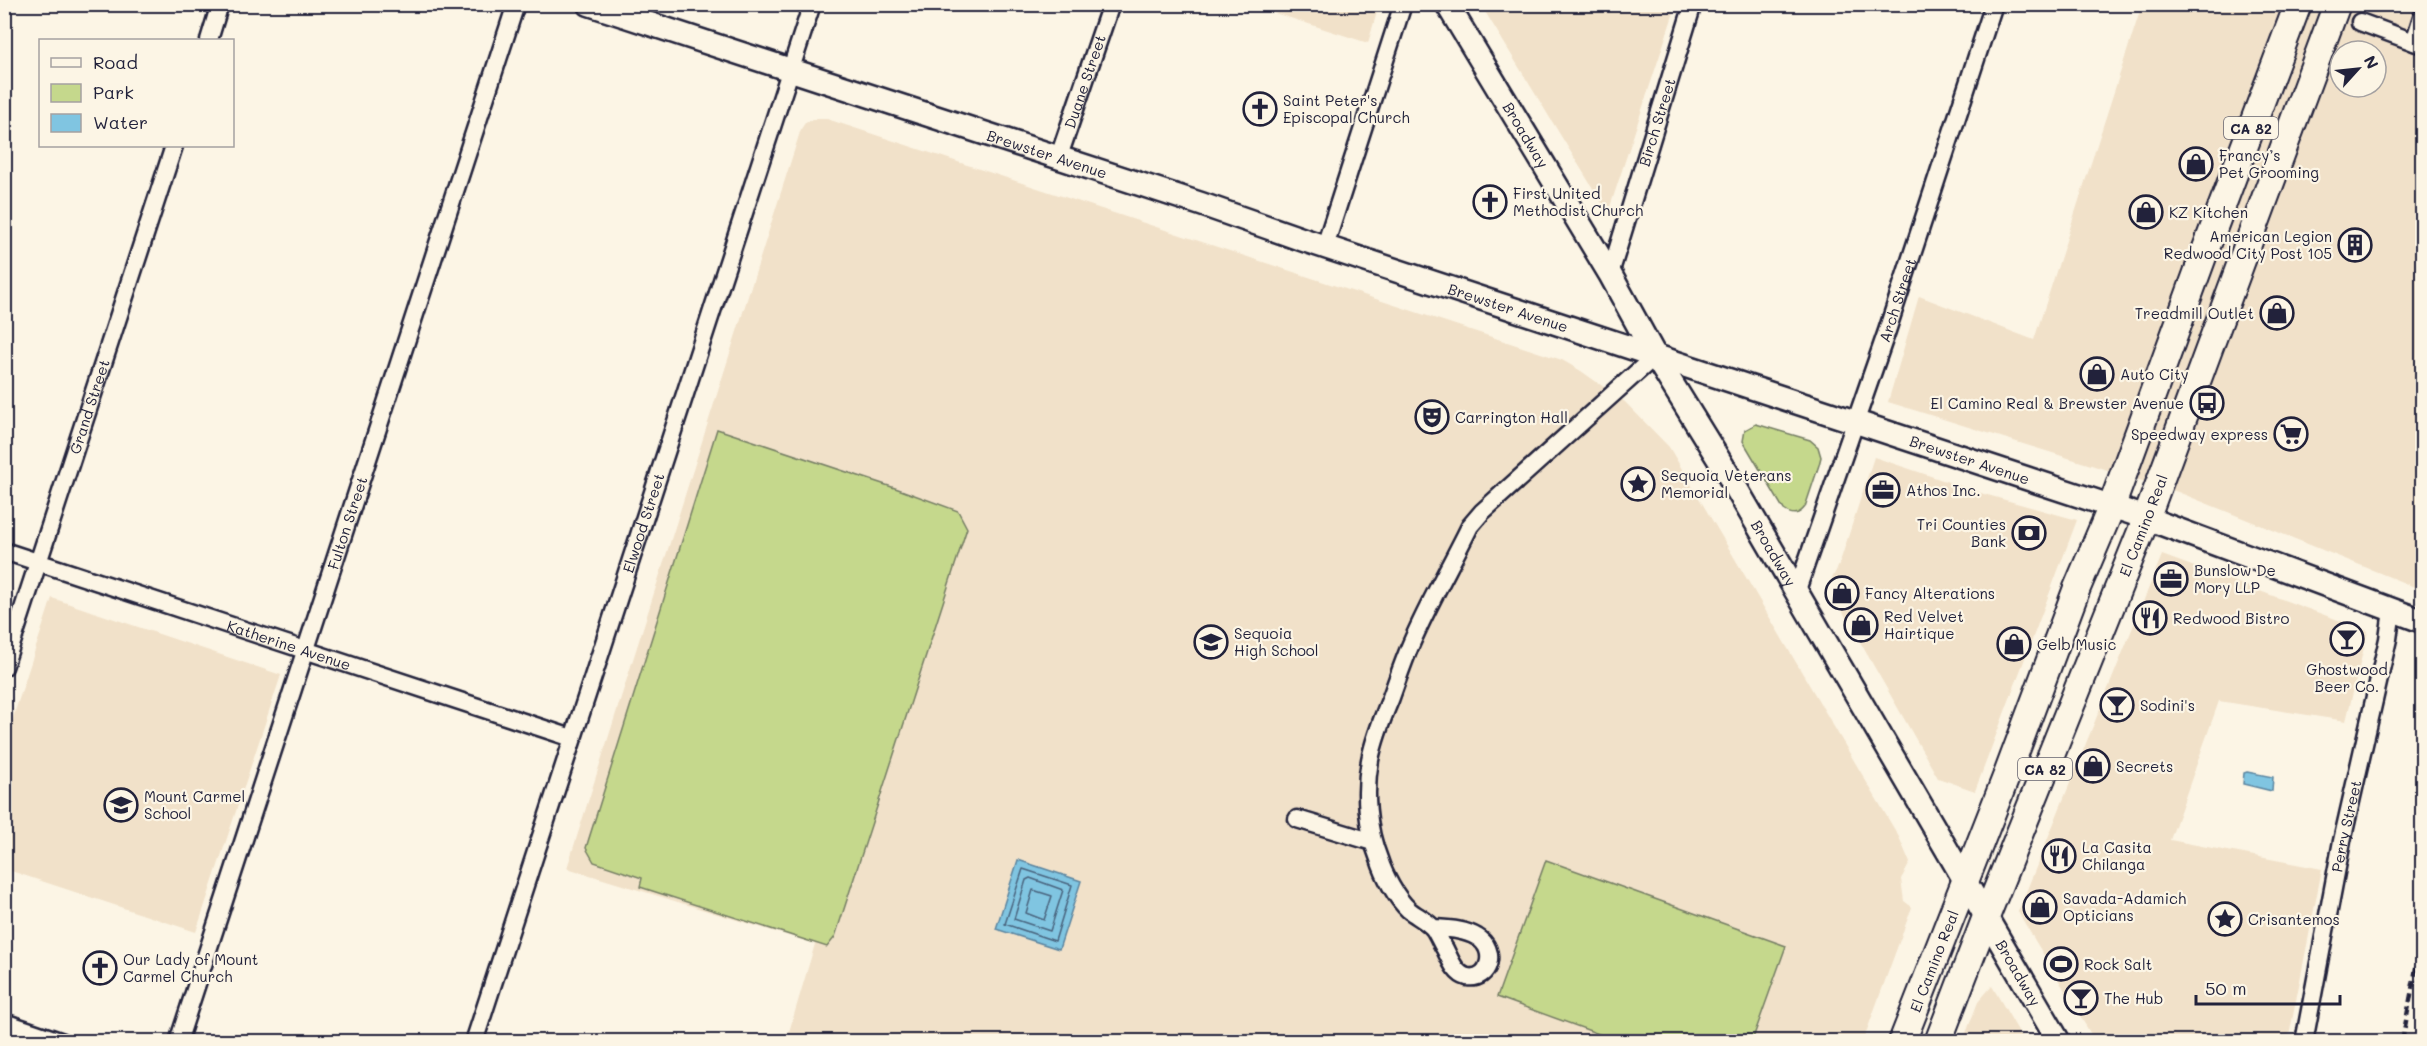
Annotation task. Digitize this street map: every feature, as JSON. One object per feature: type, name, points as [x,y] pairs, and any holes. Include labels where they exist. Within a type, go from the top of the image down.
[{"type":"main road","name":"El Camino Real","points":[[1902,1041],[2008,772],[2077,588],[2111,508],[2192,284],[2298,4]]},
{"type":"main road","name":"El Camino Real","points":[[1938,1041],[2146,519],[2337,4]]},
{"type":"street","points":[[209,39],[220,4]]},
{"type":"street","name":"Fulton Street","points":[[178,1041],[516,4]]},
{"type":"street","name":"Brewster Avenue","points":[[589,4],[1201,204],[2146,519],[2422,621]]},
{"type":"street","name":"Elwood Street","points":[[474,1041],[812,4]]},
{"type":"street","name":"Duane Street","points":[[1058,159],[1112,4]]},
{"type":"street","points":[[1325,246],[1403,4]]},
{"type":"street","name":"Broadway","points":[[1447,4],[1610,274],[1655,356],[2059,1041]]},
{"type":"street","name":"Birch Street","points":[[1610,274],[1693,4]]},
{"type":"street","name":"Arch Street","points":[[1796,593],[1856,422],[1994,4]]},
{"type":"street","points":[[2360,22],[2418,43],[2422,17]]},
{"type":"street","name":"Grand Street","points":[[4,667],[174,147]]},
{"type":"street","points":[[1433,928],[1407,908],[1379,861],[1373,842],[1367,786],[1376,737],[1411,643],[1470,526],[1482,512],[1655,356]]},
{"type":"street","name":"Katherine Avenue","points":[[4,551],[572,738]]},
{"type":"street","name":"Perry Street","points":[[2304,1041],[2341,846],[2392,610]]},
{"type":"street","points":[[1297,819],[1373,842]]},
{"type":"street","points":[[4,1022],[63,1041]]},
{"type":"shaded area","points":[[1379,4],[1368,43],[1259,8],[1260,5]]},
{"type":"shaded area","points":[[1661,4],[1675,9],[1608,213],[1481,5]]},
{"type":"shaded area","points":[[2142,5],[2422,5],[2422,590],[2178,492],[1888,402],[1919,296],[2034,340]]},
{"type":"shaded area","name":"Sequoia High School","points":[[824,118],[1562,360],[1625,402],[1669,447],[1899,837],[1910,863],[1901,879],[1904,901],[1912,907],[1863,1041],[786,1042],[815,944],[567,868],[801,129],[805,123]]},
{"type":"shaded area","points":[[1874,457],[1984,494],[2077,520],[1975,791],[1938,778],[1828,586],[1839,565]]},
{"type":"shaded area","points":[[2162,555],[2368,631],[2346,721],[2219,701],[2170,840],[2322,869],[2288,1041],[2095,1041],[2018,912]]},
{"type":"shaded area","name":"Mount Carmel School","points":[[52,598],[281,675],[196,932],[5,869],[5,742]]},
{"type":"shaded area","points":[[1992,986],[2024,1041],[1963,1041],[1978,1002]]},
{"type":"green space","points":[[1756,424],[1810,440],[1818,447],[1821,457],[1819,465],[1805,507],[1798,513],[1793,514],[1784,510],[1743,441],[1745,430]]},
{"type":"green space","points":[[717,429],[958,511],[967,528],[835,937],[827,947],[640,887],[642,878],[594,862],[586,848]]},
{"type":"green space","points":[[1546,860],[1786,946],[1752,1041],[1618,1041],[1497,997]]},
{"type":"water","points":[[2244,773],[2273,777],[2272,791],[2243,784]]},
{"type":"water","points":[[1018,860],[1081,881],[1059,949],[996,929]]},
{"type":"railway","points":[[2402,1042],[2422,937]]},
{"type":"railway","points":[[2416,1042],[2422,1010]]},
{"type":"place","name":"Saint Peter's Episcopal Church","points":[[1260,109]]},
{"type":"place","name":"Francy’s Pet Grooming","points":[[2196,164]]},
{"type":"place","name":"First United Methodist Church","points":[[1490,202]]},
{"type":"place","name":"KZ Kitchen","points":[[2146,212]]},
{"type":"place","name":"American Legion Redwood City Post 105","points":[[2355,245]]},
{"type":"place","name":"Treadmill Outlet","points":[[2277,313]]},
{"type":"place","name":"Auto City","points":[[2097,374]]},
{"type":"place","name":"El Camino Real & Brewster Avenue","points":[[2207,403]]},
{"type":"place","name":"Carrington Hall","points":[[1432,417]]},
{"type":"place","name":"Speedway express","points":[[2291,434]]},
{"type":"place","name":"Sequoia Veterans Memorial","points":[[1638,484]]},
{"type":"place","name":"Athos Inc.","points":[[1883,490]]},
{"type":"place","name":"Tri Counties Bank","points":[[2029,533]]},
{"type":"place","name":"Bunslow De Mory LLP","points":[[2171,579]]},
{"type":"place","name":"Fancy Alterations","points":[[1842,593]]},
{"type":"place","name":"Redwood Bistro","points":[[2150,618]]},
{"type":"place","name":"Red Velvet Hairtique","points":[[1861,625]]},
{"type":"place","name":"Ghostwood Beer Co.","points":[[2347,639]]},
{"type":"place","name":"Sequoia High School","points":[[1211,642]]},
{"type":"place","name":"Gelb Music","points":[[2014,644]]},
{"type":"place","name":"Sodini's","points":[[2117,705]]},
{"type":"place","name":"Secrets","points":[[2093,766]]},
{"type":"place","name":"Mount Carmel School","points":[[121,805]]},
{"type":"place","name":"La Casita Chilanga","points":[[2059,856]]},
{"type":"place","name":"Savada-Adamich Opticians","points":[[2040,907]]},
{"type":"place","name":"Crisantemos","points":[[2225,919]]},
{"type":"place","name":"Rock Salt","points":[[2061,964]]},
{"type":"place","name":"Our Lady of Mount Carmel Church","points":[[100,968]]},
{"type":"place","name":"The Hub","points":[[2081,998]]}]
